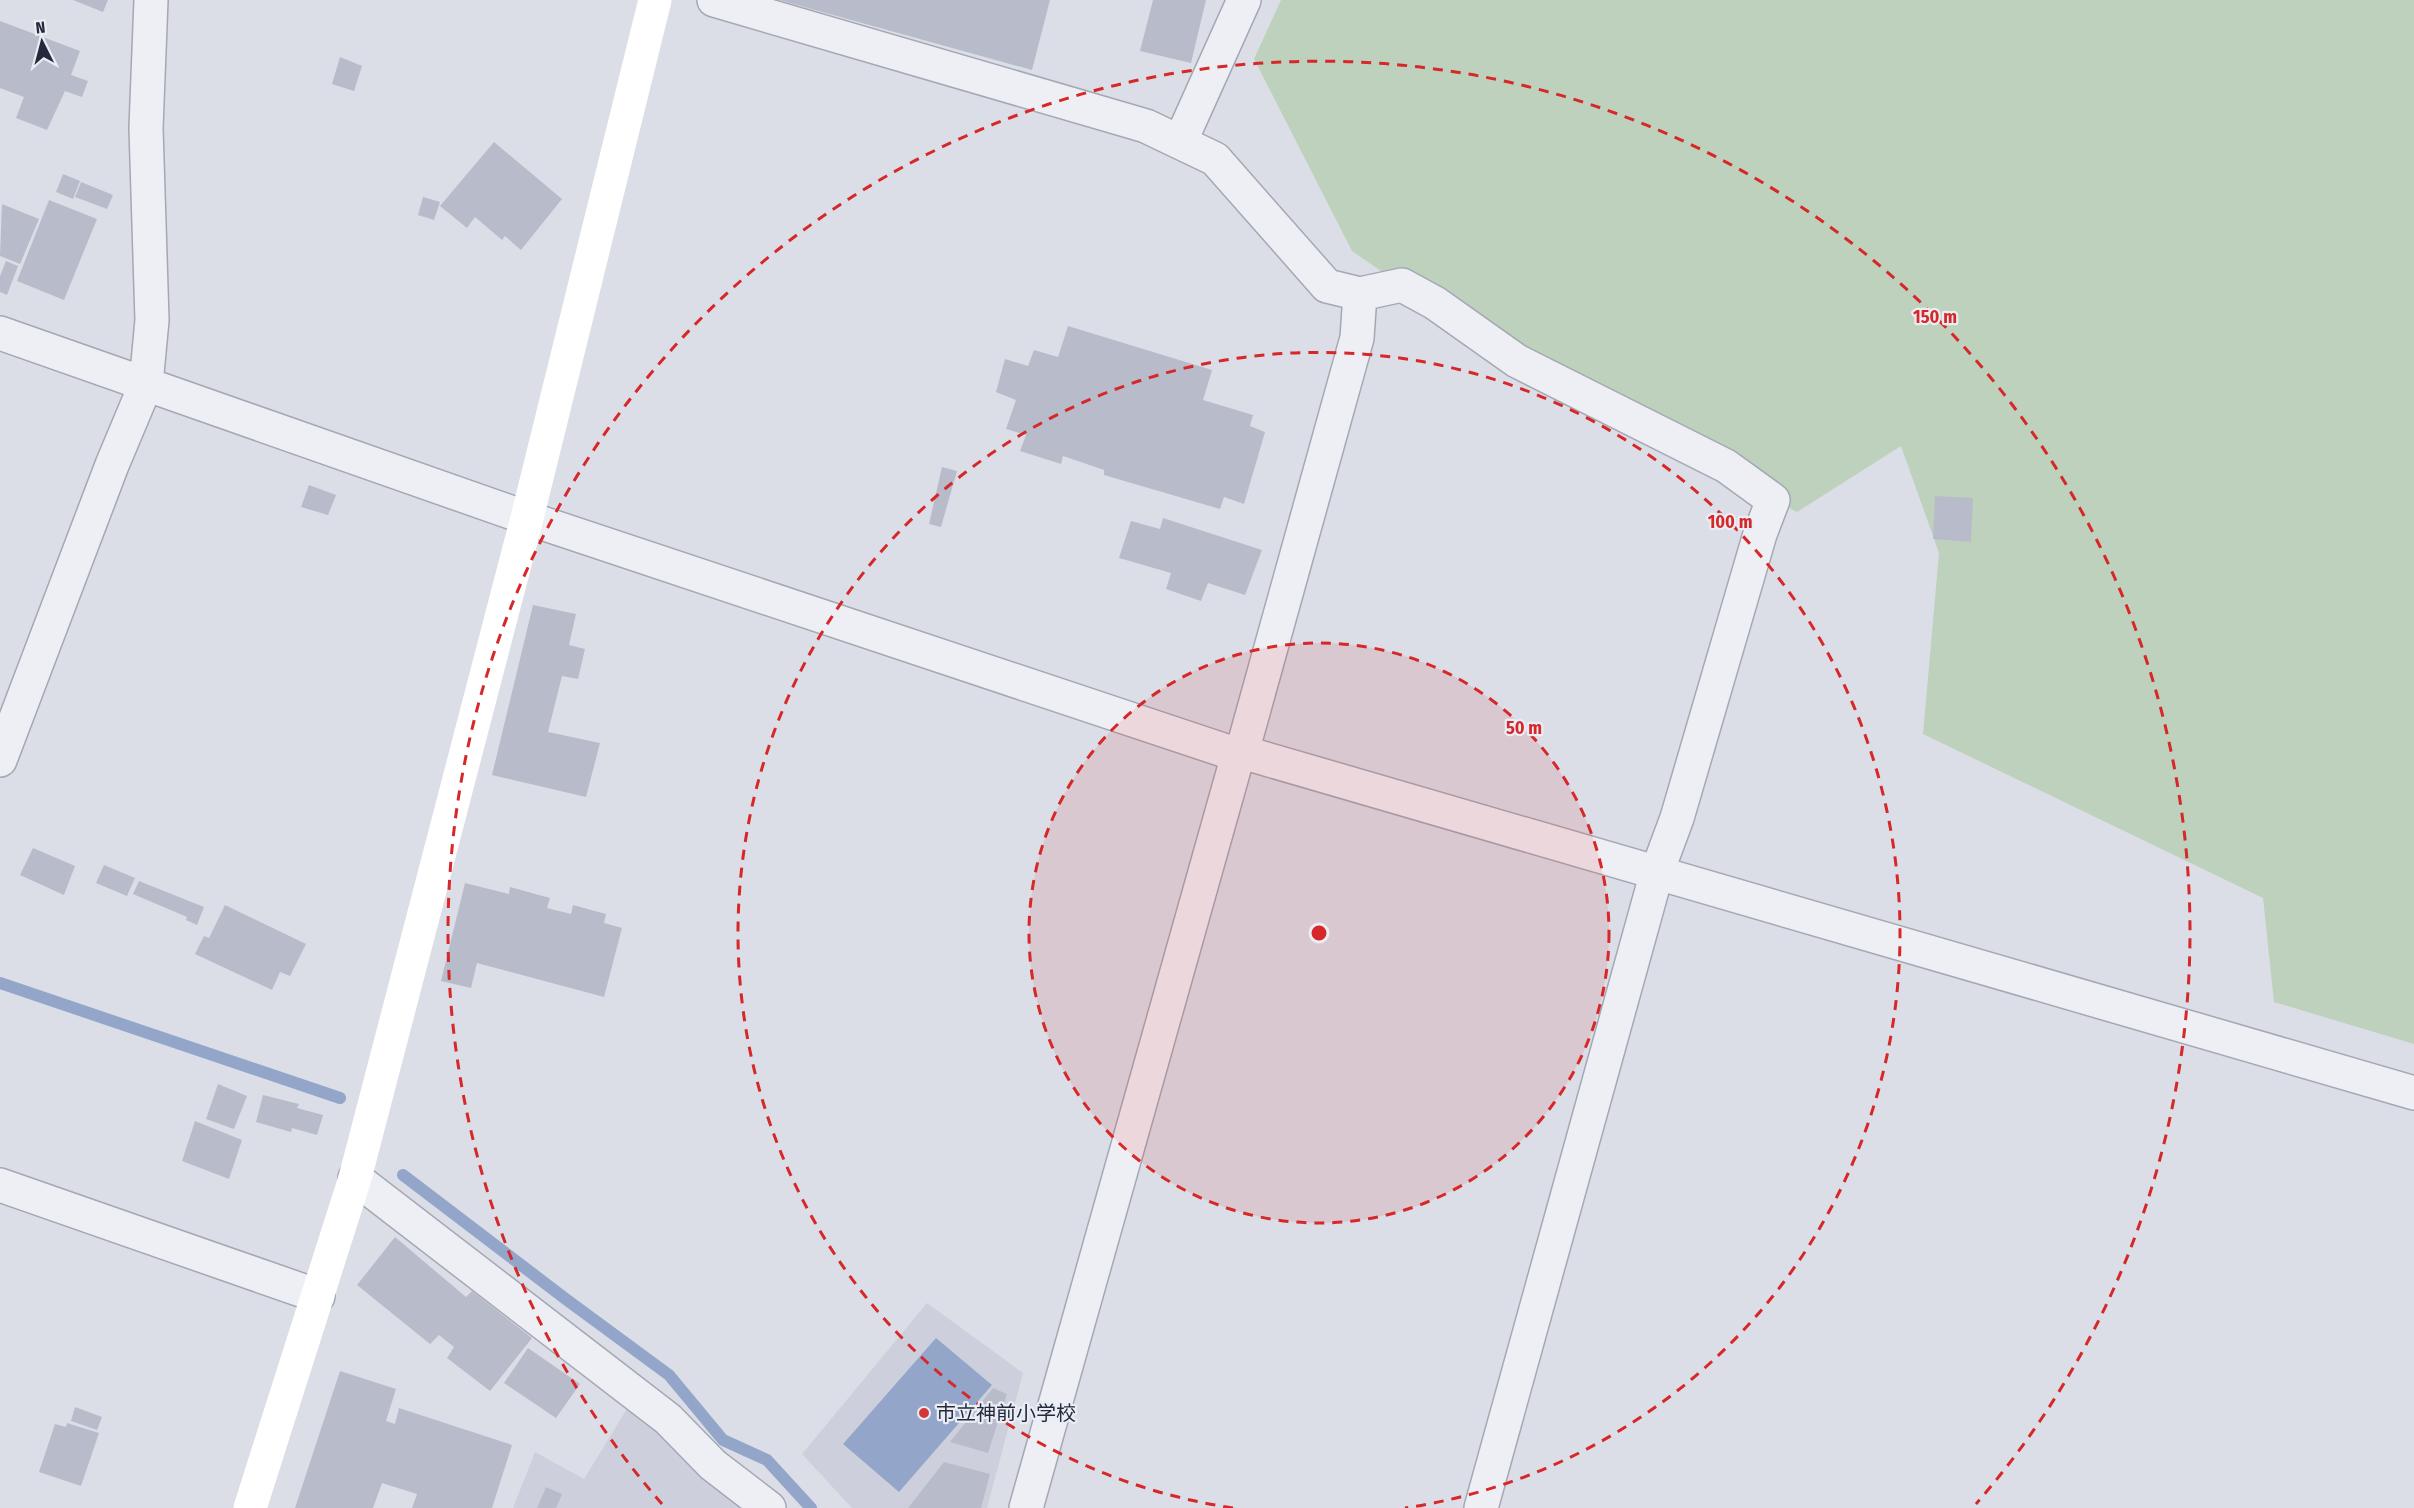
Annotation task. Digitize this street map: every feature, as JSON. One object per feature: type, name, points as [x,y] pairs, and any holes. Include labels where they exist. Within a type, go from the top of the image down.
[{"type":"street","points":[[0,760],[112,465],[146,384],[152,320],[146,128],[151,0]]},
{"type":"street","points":[[250,1508],[355,1178],[526,518],[655,0]]},
{"type":"street","points":[[714,0],[1146,126],[1181,140],[1215,159],[1327,285],[1360,294],[1402,285],[1435,303],[1517,362],[1726,466],[1773,501],[1760,534],[1677,818],[1657,872],[1481,1508]]},
{"type":"street","points":[[1181,140],[1244,0]]},
{"type":"street","points":[[1026,1508],[1357,338],[1360,294]]},
{"type":"street","points":[[0,333],[526,518],[1240,753],[2414,1093]]},
{"type":"street","points":[[355,1178],[668,1419],[713,1465],[769,1508]]},
{"type":"street","points":[[0,1185],[318,1296]]},
{"type":"shaded area","name":"市立神前小学校","points":[[927,1303],[1023,1373],[987,1508],[852,1508],[802,1454]]},
{"type":"shaded area","points":[[628,1407],[742,1508],[513,1508],[535,1452],[584,1479]]},
{"type":"green space","points":[[1281,0],[2414,0],[2414,1044],[2274,1002],[2263,898],[1923,734],[1939,553],[1901,446],[1797,512],[1509,359],[1352,251],[1254,59]]},
{"type":"water","points":[[936,1338],[992,1385],[899,1492],[843,1444]]},
{"type":"building","points":[[73,0],[108,0],[103,12]]},
{"type":"building","points":[[779,0],[1050,0],[1032,70]]},
{"type":"building","points":[[1153,0],[1206,0],[1191,63],[1140,51]]},
{"type":"building","points":[[0,21],[80,51],[71,75],[88,81],[82,97],[65,91],[47,130],[16,118],[24,97],[0,88]]},
{"type":"building","points":[[340,57],[362,66],[354,91],[332,84]]},
{"type":"building","points":[[494,142],[562,199],[521,250],[505,236],[502,240],[475,217],[467,228],[440,206]]},
{"type":"building","points":[[63,174],[80,181],[73,199],[56,192]]},
{"type":"building","points":[[81,182],[113,195],[107,209],[75,197]]},
{"type":"building","points":[[423,197],[440,202],[434,220],[418,215]]},
{"type":"building","points":[[49,200],[97,219],[64,300],[17,281]]},
{"type":"building","points":[[2,204],[39,219],[20,264],[0,256]]},
{"type":"building","points":[[6,261],[18,266],[7,295],[0,292],[0,276]]},
{"type":"building","points":[[1068,326],[1212,370],[1203,400],[1253,415],[1250,426],[1265,432],[1244,504],[1224,497],[1220,509],[1104,475],[1104,470],[1063,456],[1061,464],[1020,451],[1026,435],[1006,429],[1016,400],[996,392],[1005,359],[1028,366],[1034,350],[1058,357]]},
{"type":"building","points":[[942,467],[957,471],[941,527],[929,524]]},
{"type":"building","points":[[309,485],[336,495],[328,515],[301,507]]},
{"type":"building","points":[[1935,496],[1973,498],[1971,542],[1933,539]]},
{"type":"building","points":[[1163,518],[1262,550],[1245,595],[1208,583],[1201,601],[1166,589],[1171,573],[1119,558],[1131,521],[1160,529]]},
{"type":"building","points":[[533,605],[576,614],[569,645],[585,649],[578,679],[562,676],[548,732],[600,743],[586,797],[492,775]]},
{"type":"building","points":[[33,848],[75,866],[64,895],[20,875]]},
{"type":"building","points":[[104,865],[135,878],[127,896],[96,883]]},
{"type":"building","points":[[139,881],[204,907],[197,925],[186,920],[187,917],[133,894]]},
{"type":"building","points":[[465,883],[509,894],[510,887],[550,898],[547,908],[571,914],[573,905],[606,914],[604,923],[622,928],[604,997],[477,963],[471,988],[441,981]]},
{"type":"building","points":[[225,905],[306,944],[290,976],[280,972],[272,990],[195,954],[204,936],[209,938]]},
{"type":"building","points":[[218,1084],[247,1096],[234,1129],[206,1119]]},
{"type":"building","points":[[263,1095],[299,1104],[297,1108],[323,1115],[317,1135],[292,1128],[291,1132],[256,1122]]},
{"type":"building","points":[[195,1121],[242,1140],[229,1179],[182,1161]]},
{"type":"building","points":[[395,1237],[466,1297],[472,1291],[532,1338],[490,1391],[447,1358],[454,1347],[439,1335],[430,1344],[357,1285]]},
{"type":"building","points":[[528,1348],[580,1384],[556,1418],[504,1383]]},
{"type":"building","points":[[340,1371],[396,1389],[386,1421],[395,1424],[399,1408],[512,1445],[492,1508],[412,1508],[417,1494],[382,1483],[373,1508],[295,1508]]},
{"type":"building","points":[[993,1388],[1007,1394],[988,1453],[950,1442]]},
{"type":"building","points":[[75,1407],[102,1417],[97,1430],[71,1421]]},
{"type":"building","points":[[67,1423],[99,1433],[81,1486],[39,1472],[55,1424],[66,1427]]},
{"type":"building","points":[[944,1462],[990,1474],[981,1508],[908,1508]]},
{"type":"building","points":[[546,1487],[562,1494],[556,1508],[537,1508]]},
{"type":"waterway","points":[[0,983],[340,1098]]},
{"type":"waterway","points":[[403,1175],[669,1375],[723,1440],[767,1460],[811,1508]]},
{"type":"place","name":"市立神前小学校","points":[[924,1413]]}]
